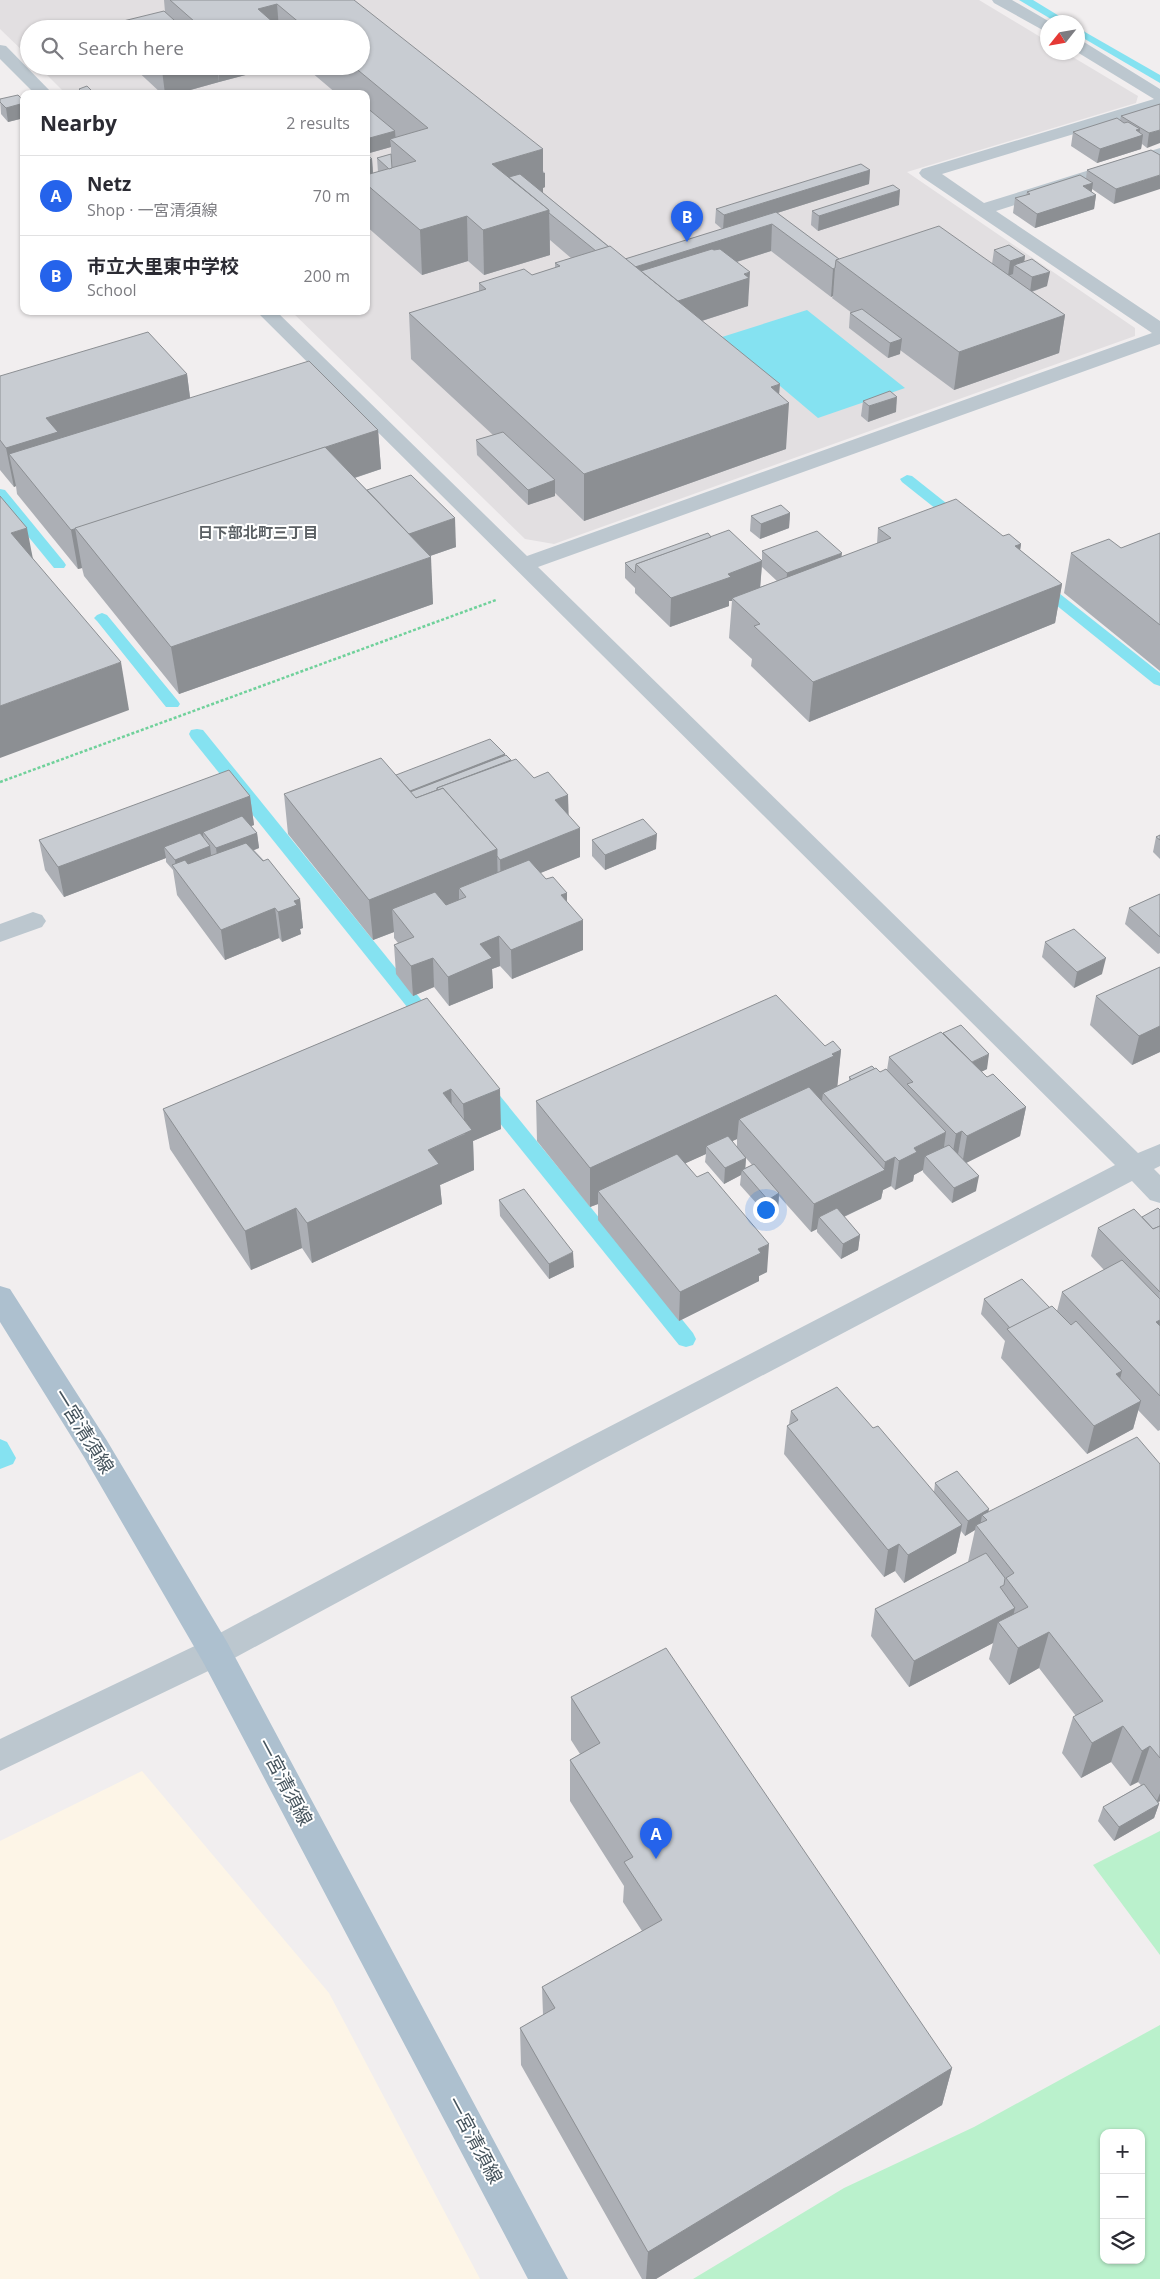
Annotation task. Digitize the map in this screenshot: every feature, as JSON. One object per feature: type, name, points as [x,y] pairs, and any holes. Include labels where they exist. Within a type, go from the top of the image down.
[{"type":"main road","name":"一宮清須線","points":[[0,1298],[95,1448],[215,1652],[549,2279]]},
{"type":"street","points":[[1000,0],[1040,23]]},
{"type":"street","points":[[0,50],[20,70]]},
{"type":"street","points":[[1085,50],[1160,96]]},
{"type":"street","points":[[26,75],[41,90]]},
{"type":"street","points":[[1160,102],[928,173],[1160,330]]},
{"type":"street","points":[[982,209],[1160,153]]},
{"type":"street","points":[[270,315],[541,583],[1147,1160],[1160,1192]]},
{"type":"street","points":[[523,565],[1160,337]]},
{"type":"street","points":[[0,933],[33,921]]},
{"type":"street","points":[[0,1756],[215,1652],[552,1471],[1147,1160]]},
{"type":"path","points":[[0,782],[541,583]]},
{"type":"shaded area","points":[[0,0],[979,0],[1040,37],[1040,60],[1078,60],[1138,96],[1136,103],[907,172],[1135,328],[1135,336],[554,544],[525,539],[295,315],[370,315],[370,90],[62,90],[47,75],[370,75],[370,20],[20,20],[20,48],[0,29]]},
{"type":"shaded area","points":[[142,1771],[329,1993],[480,2279],[0,2279],[0,1841]]},
{"type":"green space","points":[[1160,1831],[1160,1955],[1093,1865]]},
{"type":"green space","points":[[1160,2025],[1160,2279],[693,2279],[844,2188],[974,2127]]},
{"type":"water","points":[[807,310],[905,388],[818,418],[722,337]]},
{"type":"building","points":[[170,0],[354,0],[543,149],[492,164],[549,210],[483,230],[467,216],[420,230],[370,187],[370,174],[416,161],[390,139],[428,128],[364,75],[370,75],[370,20],[296,20],[277,4],[258,9],[270,20],[193,20]]},
{"type":"building","points":[[164,11],[174,20],[127,20]]},
{"type":"building","points":[[87,86],[91,90],[80,90]]},
{"type":"building","points":[[18,95],[20,97],[20,104],[6,108],[0,102],[0,99]]},
{"type":"building","points":[[1160,104],[1160,130],[1149,133],[1121,116]]},
{"type":"building","points":[[370,110],[395,131],[370,138]]},
{"type":"building","points":[[1117,118],[1140,129],[1136,130],[1143,135],[1100,149],[1073,132]]},
{"type":"building","points":[[1151,150],[1160,155],[1160,175],[1116,189],[1087,170]]},
{"type":"building","points":[[391,154],[392,168],[389,169],[377,158]]},
{"type":"building","points":[[861,164],[870,170],[724,215],[716,209]]},
{"type":"building","points":[[520,174],[609,247],[596,251],[549,213],[549,210],[509,177]]},
{"type":"building","points":[[1080,175],[1093,183],[1083,186],[1096,195],[1037,214],[1015,198],[1030,194],[1027,192]]},
{"type":"building","points":[[893,185],[900,190],[819,216],[812,211]]},
{"type":"building","points":[[776,212],[839,259],[836,260],[835,268],[833,269],[772,224],[635,267],[625,259]]},
{"type":"building","points":[[939,226],[1065,315],[959,352],[836,260]]},
{"type":"building","points":[[1009,245],[1025,256],[1010,261],[994,250]]},
{"type":"building","points":[[610,246],[780,384],[771,387],[789,403],[584,474],[409,313],[486,289],[479,283],[524,269],[532,275],[560,266],[555,263]]},
{"type":"building","points":[[712,249],[720,249],[750,272],[744,274],[749,278],[678,301],[641,271]]},
{"type":"building","points":[[1032,259],[1050,272],[1032,277],[1014,265]]},
{"type":"building","points":[[862,309],[902,339],[890,343],[850,313]]},
{"type":"building","points":[[148,332],[187,374],[46,418],[58,432],[6,448],[0,440],[0,376]]},
{"type":"building","points":[[309,361],[378,430],[71,530],[9,454]]},
{"type":"building","points":[[890,391],[897,397],[869,406],[863,401]]},
{"type":"building","points":[[503,432],[555,480],[528,490],[476,440]]},
{"type":"building","points":[[325,447],[431,557],[171,647],[75,528]]},
{"type":"building","points":[[411,475],[455,518],[409,534],[367,490]]},
{"type":"building","points":[[0,496],[27,528],[11,533],[121,662],[0,706]]},
{"type":"building","points":[[956,499],[1003,536],[1009,534],[1021,544],[1015,546],[1062,584],[813,682],[754,626],[760,624],[732,598],[891,538],[878,528]]},
{"type":"building","points":[[781,505],[790,513],[761,524],[751,516]]},
{"type":"building","points":[[729,530],[762,561],[728,574],[731,577],[671,598],[636,564]]},
{"type":"building","points":[[817,531],[842,553],[787,573],[762,551]]},
{"type":"building","points":[[708,533],[711,537],[636,564],[635,573],[625,563]]},
{"type":"building","points":[[1160,533],[1160,625],[1071,553],[1109,539],[1121,548]]},
{"type":"building","points":[[490,739],[505,754],[410,791],[396,775]]},
{"type":"building","points":[[506,755],[511,760],[437,788],[437,790],[416,798],[410,792]]},
{"type":"building","points":[[381,758],[416,798],[443,788],[497,849],[369,900],[284,794]]},
{"type":"building","points":[[516,759],[534,778],[548,772],[568,795],[555,800],[580,828],[500,860],[497,856],[497,849],[443,788],[438,790],[437,788]]},
{"type":"building","points":[[229,770],[250,796],[58,867],[39,840]]},
{"type":"building","points":[[242,816],[257,833],[216,848],[203,832]]},
{"type":"building","points":[[643,819],[657,834],[605,855],[592,840]]},
{"type":"building","points":[[200,833],[210,846],[175,860],[164,847]]},
{"type":"building","points":[[246,843],[263,861],[268,859],[300,899],[294,901],[297,905],[278,912],[275,908],[221,930],[172,865],[185,860],[188,864]]},
{"type":"building","points":[[529,860],[546,879],[553,877],[567,893],[561,895],[583,920],[511,950],[499,936],[480,944],[492,958],[448,977],[433,958],[411,966],[394,945],[414,937],[392,909],[435,892],[446,905],[466,897],[459,888]]},
{"type":"building","points":[[1160,894],[1160,937],[1129,908]]},
{"type":"building","points":[[1074,929],[1106,958],[1077,972],[1045,942]]},
{"type":"building","points":[[1160,967],[1160,1026],[1139,1036],[1096,996]]},
{"type":"building","points":[[776,995],[825,1046],[833,1041],[841,1050],[832,1054],[834,1056],[590,1168],[536,1101]]},
{"type":"building","points":[[427,998],[500,1089],[463,1104],[451,1089],[443,1093],[472,1130],[428,1150],[439,1164],[307,1223],[296,1208],[245,1231],[163,1109]]},
{"type":"building","points":[[961,1025],[989,1054],[972,1062],[943,1033]]},
{"type":"building","points":[[941,1032],[987,1077],[993,1074],[1026,1107],[967,1136],[962,1131],[956,1134],[907,1084],[913,1082],[889,1057]]},
{"type":"building","points":[[872,1066],[875,1069],[852,1080],[849,1077]]},
{"type":"building","points":[[876,1068],[880,1072],[886,1069],[946,1132],[914,1148],[917,1152],[899,1161],[895,1157],[885,1162],[823,1093]]},
{"type":"building","points":[[809,1087],[885,1170],[814,1204],[739,1119]]},
{"type":"building","points":[[728,1136],[746,1158],[725,1168],[706,1146]]},
{"type":"building","points":[[949,1145],[979,1176],[954,1188],[925,1156]]},
{"type":"building","points":[[677,1154],[697,1177],[708,1172],[769,1244],[758,1249],[761,1253],[680,1292],[598,1191]]},
{"type":"building","points":[[754,1164],[779,1193],[768,1200],[742,1170]]},
{"type":"building","points":[[524,1189],[573,1252],[549,1264],[499,1200]]},
{"type":"building","points":[[837,1208],[860,1235],[843,1244],[819,1217]]},
{"type":"building","points":[[1158,1208],[1160,1210],[1160,1226],[1153,1229],[1142,1217]]},
{"type":"building","points":[[1134,1209],[1153,1229],[1160,1226],[1160,1292],[1098,1228]]},
{"type":"building","points":[[1122,1260],[1160,1299],[1160,1320],[1156,1322],[1160,1326],[1160,1396],[1062,1292]]},
{"type":"building","points":[[1022,1279],[1050,1308],[1010,1328],[984,1299]]},
{"type":"building","points":[[1052,1306],[1071,1325],[1076,1321],[1122,1371],[1116,1374],[1141,1401],[1094,1426],[1007,1329]]},
{"type":"building","points":[[837,1387],[873,1428],[878,1426],[962,1525],[908,1555],[899,1544],[888,1550],[787,1426],[798,1420],[791,1411]]},
{"type":"building","points":[[1137,1437],[1160,1464],[1160,1758],[1150,1746],[1142,1751],[1123,1726],[1092,1743],[1073,1717],[1103,1701],[1049,1632],[1018,1648],[998,1622],[1028,1607],[1006,1578],[1014,1573],[976,1525],[987,1520],[982,1515]]},
{"type":"building","points":[[957,1471],[989,1509],[968,1521],[935,1483]]},
{"type":"building","points":[[986,1553],[1005,1578],[1004,1585],[1000,1587],[1015,1608],[914,1661],[875,1609]]},
{"type":"building","points":[[666,1648],[952,2068],[648,2252],[520,2028],[555,2008],[542,1987],[662,1920],[624,1862],[633,1857],[570,1760],[600,1743],[571,1697]]},
{"type":"building","points":[[1144,1784],[1159,1804],[1119,1827],[1103,1807]]},
{"type":"waterway","points":[[1025,0],[1051,15]]},
{"type":"waterway","points":[[1085,35],[1160,80]]},
{"type":"waterway","points":[[907,479],[960,521]]},
{"type":"waterway","points":[[0,493],[59,565]]},
{"type":"waterway","points":[[1040,585],[1160,681]]},
{"type":"waterway","points":[[102,618],[172,704]]},
{"type":"waterway","points":[[197,734],[430,1023]]},
{"type":"waterway","points":[[485,1091],[686,1339]]},
{"type":"waterway","points":[[0,1448],[6,1458],[0,1460]]},
{"type":"place","name":"市立大里東中学校","points":[[687,242]]},
{"type":"place","name":"Netz","points":[[656,1859]]},
{"type":"district","name":"日下部北町三丁目","points":[[258,532]]}]
